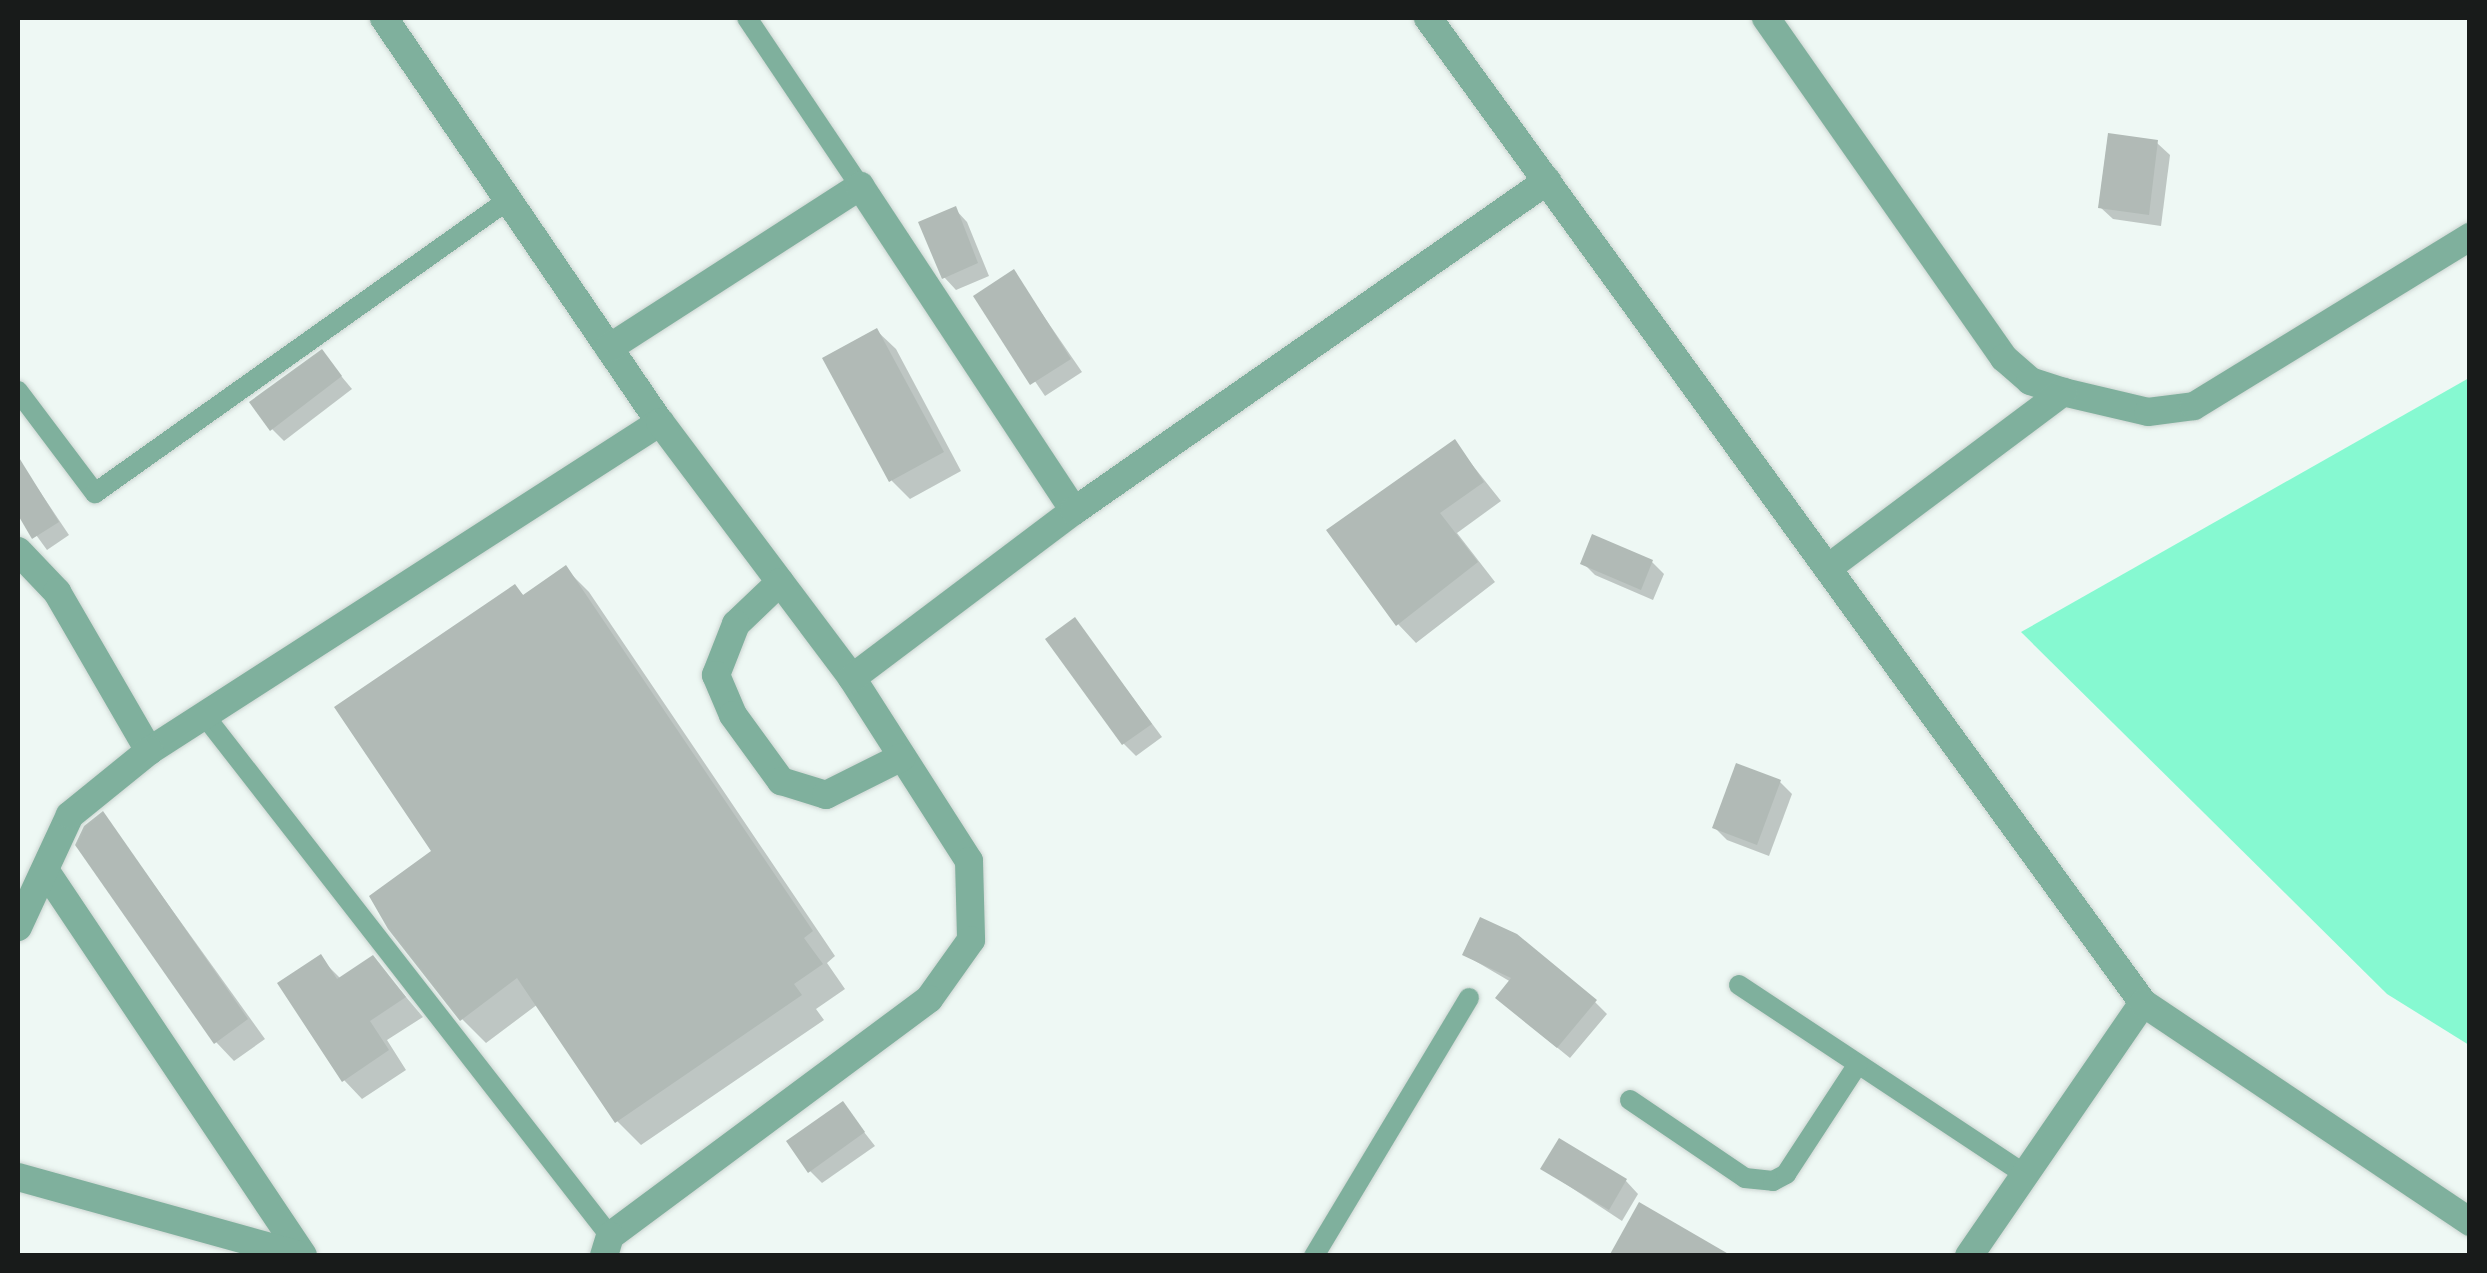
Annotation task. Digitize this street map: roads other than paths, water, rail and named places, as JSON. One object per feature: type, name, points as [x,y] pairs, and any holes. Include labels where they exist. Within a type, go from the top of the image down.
[{"type":"street","points":[[384,18],[660,422],[852,678],[969,861],[971,940],[929,1000],[607,1246]]},
{"type":"street","points":[[1428,18],[2143,1003],[2470,1222]]},
{"type":"street","points":[[1766,18],[2004,358],[2030,382],[2148,412],[2194,406],[2470,237]]},
{"type":"street","points":[[852,678],[1074,511],[1546,181]]},
{"type":"street","points":[[609,348],[860,186],[1074,511]]},
{"type":"street","points":[[1828,568],[2063,392]]},
{"type":"street","points":[[18,927],[70,814],[149,751],[660,422]]},
{"type":"street","points":[[18,552],[57,592],[149,751]]},
{"type":"street","points":[[780,582],[736,624],[716,675],[733,715],[781,781],[826,795],[902,756]]},
{"type":"street","points":[[45,870],[302,1256]]},
{"type":"street","points":[[1969,1256],[2143,1003]]},
{"type":"street","points":[[18,1178],[302,1256]]},
{"type":"lane","points":[[747,18],[860,186]]},
{"type":"lane","points":[[18,391],[95,492],[508,200]]},
{"type":"lane","points":[[204,715],[607,1246]]},
{"type":"lane","points":[[1739,985],[2025,1174]]},
{"type":"lane","points":[[1314,1256],[1470,998]]},
{"type":"lane","points":[[1630,1100],[1745,1178],[1773,1182],[1786,1174],[1858,1064]]}]
